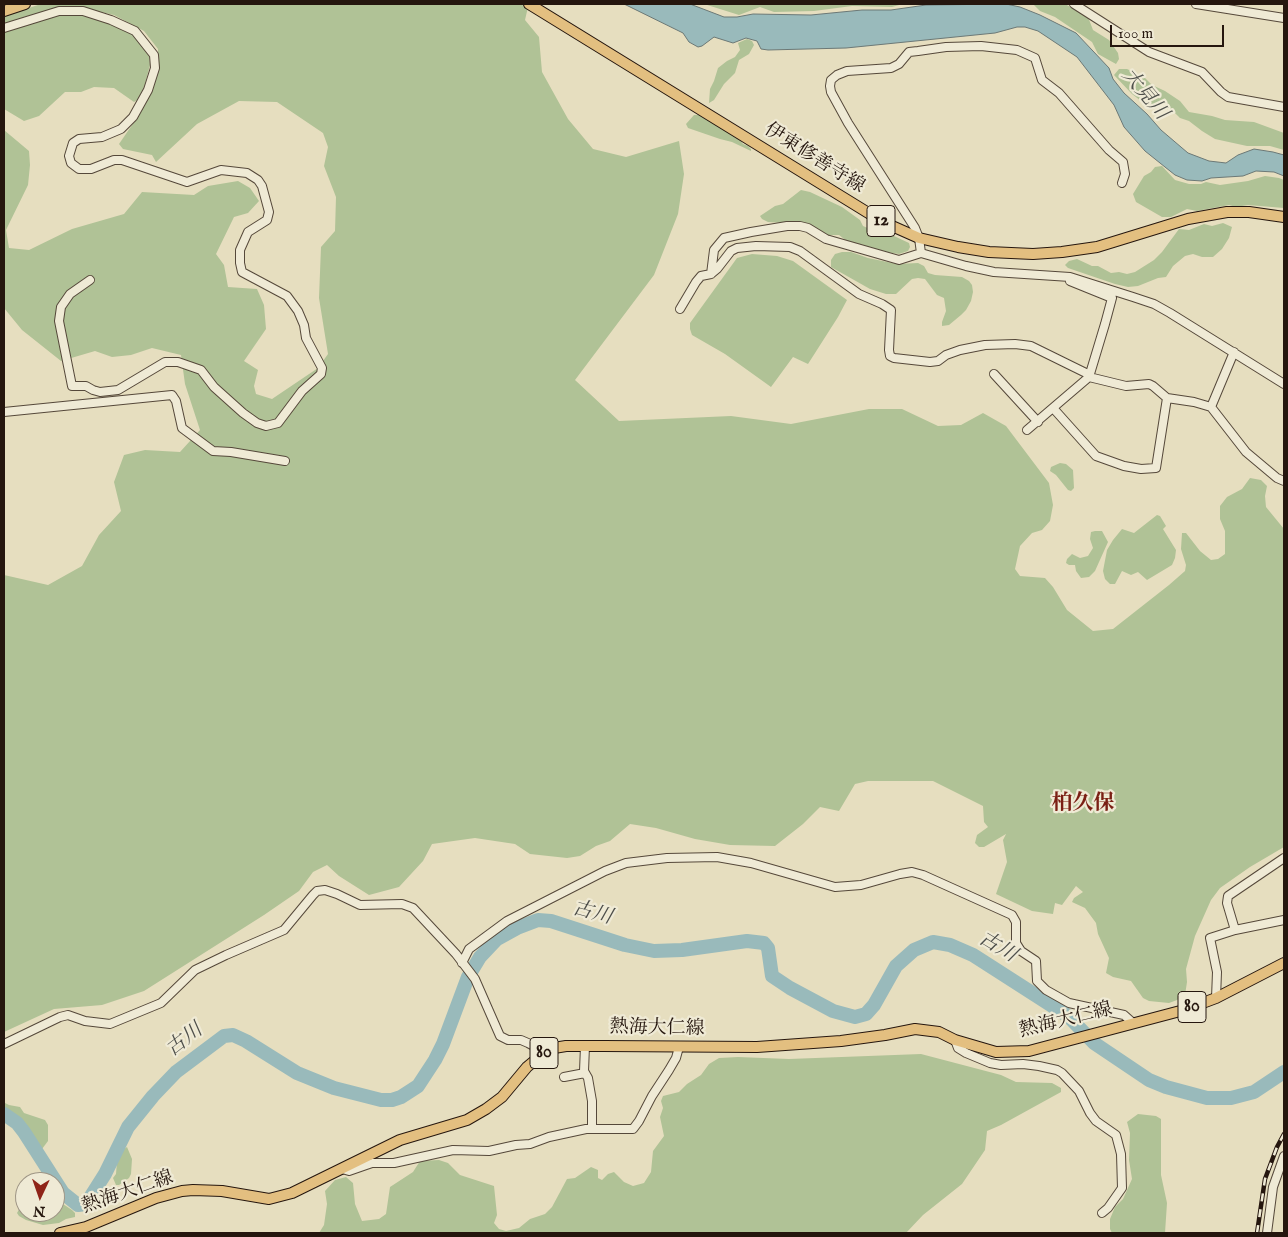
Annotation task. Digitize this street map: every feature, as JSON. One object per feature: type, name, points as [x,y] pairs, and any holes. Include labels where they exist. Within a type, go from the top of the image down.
[{"type":"main road","points":[[4,11],[26,4]]},
{"type":"main road","name":"伊東修善寺線","points":[[529,4],[883,222],[919,238],[989,252],[1033,254],[1097,247],[1188,219],[1227,212],[1249,212],[1284,217]]},
{"type":"main road","name":"熱海大仁線","points":[[60,1233],[103,1221],[169,1194],[193,1190],[222,1191],[269,1199],[293,1193],[400,1140],[466,1120],[502,1097],[527,1067],[545,1052],[566,1046],[757,1047],[885,1036],[915,1029],[939,1032],[955,1040],[996,1052],[1029,1051],[1184,1010],[1216,998],[1284,964]]},
{"type":"street","points":[[1074,4],[1149,52],[1202,72],[1228,97],[1284,107]]},
{"type":"street","points":[[1196,4],[1284,18]]},
{"type":"street","points":[[4,28],[59,11],[83,12],[111,20],[135,30],[154,55],[155,68],[148,90],[133,118],[121,129],[112,134],[79,139],[73,143],[69,156],[71,163],[79,169],[91,169],[114,160],[122,160],[187,182],[222,170],[247,173],[258,180],[262,186],[269,212],[267,220],[248,232],[240,250],[242,272],[287,296],[298,311],[304,325],[306,338],[322,368],[321,374],[302,391],[278,423],[266,426],[257,423],[243,413],[214,387],[201,370],[178,362],[165,362],[118,390],[100,392],[86,386],[72,386],[59,321],[61,307],[70,294],[90,280]]},
{"type":"street","points":[[921,252],[919,238],[906,212],[831,92],[831,80],[837,75],[847,71],[891,68],[899,64],[909,52],[946,47],[981,46],[1017,50],[1035,58],[1042,80],[1059,93],[1109,150],[1123,162],[1125,174],[1122,182]]},
{"type":"street","points":[[711,274],[714,250],[724,238],[786,226],[800,226],[808,228],[826,239],[900,260],[921,252],[966,266],[994,272],[1070,277],[1154,304],[1284,384]]},
{"type":"street","points":[[680,309],[701,276],[711,274],[722,264],[731,251],[737,248],[756,246],[790,247],[800,251],[859,294],[891,310],[889,350],[890,356],[894,358],[930,362],[938,361],[946,355],[960,350],[985,345],[1015,344],[1031,346],[1090,376],[1126,386],[1150,384],[1167,398],[1212,407],[1246,452],[1277,478],[1284,481]]},
{"type":"street","points":[[1027,430],[1090,376],[1112,298],[1070,282],[1070,277]]},
{"type":"street","points":[[1212,407],[1234,352]]},
{"type":"street","points":[[994,374],[1038,422]]},
{"type":"street","points":[[4,412],[172,395],[176,400],[182,428],[213,451],[284,460]]},
{"type":"street","points":[[1053,408],[1096,456],[1124,466],[1141,469],[1156,468],[1167,398]]},
{"type":"street","points":[[462,963],[469,949],[507,921],[605,871],[626,863],[667,858],[717,858],[751,863],[836,887],[861,885],[912,872],[923,875],[1012,915],[1016,922],[1016,942],[1021,951],[1036,961],[1036,981],[1046,990],[1068,1003],[1124,1015],[1133,1023]]},
{"type":"street","points":[[1235,930],[1227,903],[1228,896],[1284,859]]},
{"type":"street","points":[[4,1044],[60,1017],[68,1015],[85,1021],[110,1024],[161,1003],[195,970],[226,954],[284,930],[317,891],[322,890],[337,894],[360,905],[402,904],[413,908],[456,954],[475,979],[500,1036],[508,1040],[521,1040],[545,1052]]},
{"type":"street","points":[[1216,998],[1217,972],[1210,938],[1235,930],[1284,920]]},
{"type":"street","points":[[955,1040],[958,1048],[966,1054],[1001,1066],[1023,1064],[1057,1070],[1074,1085],[1090,1113],[1096,1121],[1116,1135],[1119,1145],[1122,1188],[1108,1208],[1102,1213]]},
{"type":"street","points":[[585,1046],[585,1073],[588,1078],[592,1101],[592,1129]]},
{"type":"street","points":[[342,1169],[349,1171],[372,1163],[394,1163],[453,1150],[489,1151],[530,1144],[557,1135],[592,1129],[628,1129],[636,1126],[669,1070],[679,1047]]},
{"type":"street","points":[[564,1078],[585,1073]]},
{"type":"street","points":[[1267,1233],[1273,1187],[1284,1156]]},
{"type":"green space","points":[[41,4],[519,4],[528,7],[525,20],[539,37],[542,72],[568,119],[593,149],[626,157],[679,141],[684,174],[678,214],[654,275],[575,380],[619,421],[731,416],[791,424],[869,409],[902,409],[938,426],[961,425],[983,413],[1006,426],[1049,483],[1053,505],[1050,521],[1042,530],[1032,533],[1020,546],[1015,569],[1020,576],[1045,578],[1067,610],[1093,631],[1113,629],[1185,571],[1186,565],[1181,549],[1182,533],[1186,533],[1200,551],[1211,560],[1218,559],[1225,554],[1225,531],[1220,519],[1220,506],[1227,497],[1242,489],[1250,478],[1261,480],[1267,486],[1265,496],[1266,507],[1284,529],[1284,847],[1220,888],[1211,900],[1195,936],[1186,969],[1185,995],[1169,1003],[1149,1001],[1143,998],[1131,981],[1113,977],[1106,973],[1109,958],[1098,934],[1096,923],[1085,908],[1072,902],[1074,898],[1083,892],[1076,886],[1062,905],[1055,903],[1053,914],[1032,911],[996,894],[1007,862],[1003,840],[1006,834],[984,847],[979,847],[975,843],[977,835],[988,827],[984,822],[983,806],[933,781],[868,781],[855,784],[839,811],[820,807],[803,824],[775,846],[730,845],[630,824],[610,841],[596,846],[580,856],[567,858],[530,854],[515,844],[475,838],[432,844],[423,861],[399,887],[369,895],[339,876],[327,865],[313,872],[299,891],[144,991],[102,1005],[54,1009],[4,1032],[4,575],[48,585],[82,566],[99,535],[121,511],[114,482],[124,455],[145,450],[180,452],[200,430],[185,384],[181,355],[152,348],[131,355],[112,357],[95,351],[61,361],[22,330],[4,308],[4,130],[29,151],[30,165],[28,185],[6,230],[9,248],[29,250],[72,229],[124,214],[142,192],[194,195],[208,186],[238,181],[250,188],[259,201],[248,213],[234,217],[216,254],[224,265],[228,287],[257,289],[264,305],[266,329],[244,361],[258,370],[254,386],[256,394],[272,399],[318,368],[328,354],[319,298],[321,247],[335,231],[336,197],[324,166],[328,147],[323,133],[277,102],[239,101],[197,124],[156,162],[152,155],[123,149],[119,144],[141,112],[158,69],[158,49],[144,31],[114,15],[79,7],[62,8],[4,24],[4,16]]},
{"type":"green space","points":[[704,4],[903,4],[892,7],[852,6],[814,11],[774,12],[760,7],[739,15]]},
{"type":"green space","points":[[1033,4],[1065,4],[1088,17],[1093,30],[1109,40],[1118,53],[1119,59],[1116,64],[1098,54],[1092,42],[1055,17],[1040,11]]},
{"type":"green space","points":[[70,14],[89,17],[110,24],[130,32],[140,41],[149,54],[150,65],[144,88],[139,99],[134,102],[114,88],[94,87],[81,92],[65,92],[39,116],[24,121],[4,109],[4,31],[52,17]]},
{"type":"green space","points":[[747,39],[752,41],[754,45],[749,54],[739,60],[735,73],[724,84],[714,100],[709,103],[710,89],[718,68],[735,57],[740,50],[738,43]]},
{"type":"green space","points":[[1119,69],[1127,69],[1144,77],[1152,85],[1180,101],[1189,112],[1225,120],[1254,122],[1284,133],[1284,150],[1270,146],[1247,146],[1215,139],[1189,121],[1180,118],[1174,112],[1145,104],[1132,94],[1114,75]]},
{"type":"green space","points":[[694,115],[701,115],[722,127],[748,146],[751,151],[732,142],[688,128],[686,124]]},
{"type":"green space","points":[[1162,166],[1175,180],[1189,184],[1206,182],[1220,185],[1248,181],[1265,176],[1279,178],[1284,180],[1284,208],[1248,205],[1236,207],[1229,205],[1197,211],[1187,209],[1171,217],[1162,217],[1136,202],[1133,194],[1144,176],[1155,167]]},
{"type":"green space","points":[[801,190],[810,192],[842,207],[860,220],[863,226],[909,243],[908,251],[899,254],[873,250],[864,245],[848,242],[839,235],[828,235],[785,223],[768,222],[762,219],[760,216],[775,206],[783,204]]},
{"type":"green space","points":[[1223,223],[1232,227],[1229,238],[1222,249],[1213,257],[1202,257],[1193,254],[1185,256],[1173,266],[1166,277],[1138,286],[1128,287],[1115,284],[1068,268],[1065,265],[1069,261],[1077,259],[1092,266],[1098,266],[1111,273],[1127,274],[1135,272],[1154,260],[1179,229],[1189,230],[1204,224],[1212,226]]},
{"type":"green space","points":[[851,252],[868,258],[897,264],[918,263],[924,266],[928,273],[962,277],[972,285],[971,301],[961,315],[949,325],[942,326],[946,311],[944,298],[937,295],[925,279],[912,279],[896,294],[886,294],[870,289],[831,267],[831,260],[835,254]]},
{"type":"green space","points":[[752,254],[777,256],[793,261],[847,300],[808,364],[793,357],[771,387],[725,354],[692,335],[690,329],[690,323],[737,258]]},
{"type":"green space","points":[[1060,463],[1066,464],[1073,470],[1074,488],[1071,491],[1050,471],[1051,467]]},
{"type":"green space","points":[[1157,515],[1160,516],[1166,526],[1163,529],[1176,550],[1172,565],[1147,580],[1138,572],[1131,575],[1122,571],[1115,584],[1110,584],[1105,579],[1103,571],[1107,550],[1113,540],[1122,529],[1134,533]]},
{"type":"green space","points":[[1102,531],[1108,542],[1095,571],[1089,577],[1081,578],[1076,571],[1075,565],[1066,563],[1067,559],[1072,554],[1080,558],[1088,556],[1093,548],[1090,539],[1091,532]]},
{"type":"green space","points":[[921,1054],[1001,1075],[1016,1082],[1052,1083],[1061,1088],[1061,1092],[987,1131],[985,1150],[962,1184],[923,1215],[906,1233],[319,1233],[324,1225],[327,1204],[325,1191],[335,1180],[346,1177],[353,1183],[355,1204],[362,1221],[379,1219],[386,1214],[390,1187],[413,1172],[420,1161],[439,1160],[448,1163],[460,1175],[494,1186],[497,1215],[494,1223],[499,1229],[506,1231],[519,1228],[530,1219],[545,1214],[552,1207],[567,1179],[575,1178],[591,1167],[598,1170],[598,1178],[602,1180],[608,1174],[614,1172],[624,1182],[633,1186],[644,1183],[651,1172],[653,1151],[664,1136],[660,1117],[663,1108],[661,1101],[663,1096],[679,1092],[701,1075],[709,1064],[719,1058],[789,1059]]},
{"type":"green space","points":[[5,1103],[20,1107],[24,1113],[45,1120],[48,1125],[48,1141],[42,1149],[34,1143],[18,1119],[4,1108]]},
{"type":"green space","points":[[1138,1114],[1156,1116],[1161,1119],[1161,1175],[1167,1203],[1165,1233],[1112,1233],[1110,1229],[1110,1219],[1115,1207],[1123,1199],[1132,1179],[1129,1160],[1130,1133],[1127,1122]]},
{"type":"green space","points":[[127,1147],[132,1159],[131,1174],[129,1178],[116,1185],[113,1178],[116,1174],[117,1161],[120,1152]]},
{"type":"green space","points":[[65,1205],[75,1213],[75,1217],[66,1219]]},
{"type":"green space","points":[[33,1222],[61,1222],[59,1223],[43,1225]]},
{"type":"water","points":[[624,4],[690,4],[724,17],[753,14],[811,15],[862,10],[891,10],[926,5],[1006,4],[1020,7],[1076,33],[1109,68],[1113,79],[1124,93],[1161,130],[1188,153],[1209,161],[1226,163],[1238,155],[1254,149],[1273,152],[1284,155],[1284,176],[1274,172],[1256,171],[1243,176],[1211,178],[1202,181],[1187,180],[1175,175],[1145,151],[1124,127],[1114,105],[1077,57],[1038,31],[1025,27],[1017,27],[995,33],[846,48],[768,50],[761,49],[757,41],[746,38],[733,43],[714,37],[698,47],[689,42],[683,33]]},
{"type":"waterway","name":"古川","points":[[4,1114],[17,1123],[63,1193],[78,1205],[86,1204],[105,1174],[128,1127],[153,1096],[176,1072],[224,1036],[233,1035],[246,1041],[297,1073],[334,1088],[381,1100],[392,1100],[401,1097],[418,1086],[435,1060],[443,1044],[468,977],[480,957],[497,939],[517,928],[538,920],[551,921],[625,945],[654,951],[682,950],[747,941],[764,943],[768,948],[772,976],[833,1011],[855,1017],[866,1014],[874,1005],[896,966],[914,950],[933,942],[950,945],[973,955],[1068,1016],[1094,1043],[1149,1080],[1166,1087],[1207,1098],[1231,1098],[1254,1092],[1284,1072]]},
{"type":"railway","points":[[1257,1233],[1265,1179],[1284,1134]]},
{"type":"district","name":"柏久保","points":[[1083,805]]},
{"type":"water label","name":"大見川","points":[[1144,95]]}]
